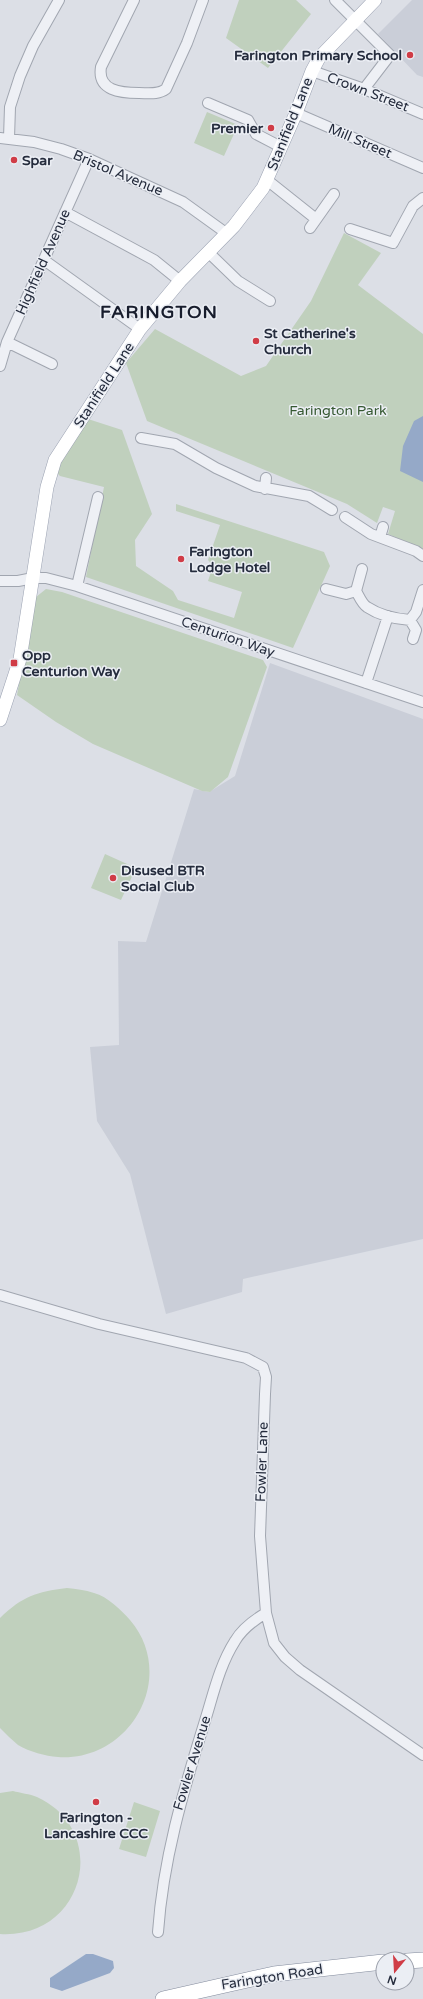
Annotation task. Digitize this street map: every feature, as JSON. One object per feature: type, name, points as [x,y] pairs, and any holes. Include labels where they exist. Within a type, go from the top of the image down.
[{"type":"highway","name":"Farington Road","points":[[163,1999],[274,1974],[375,1963]]},
{"type":"main road","name":"Stanifield Lane","points":[[0,720],[20,659],[47,487],[55,460],[140,329],[180,281],[226,233],[255,199],[266,180],[281,147],[312,71],[319,58],[375,0]]},
{"type":"street","points":[[4,138],[10,107],[20,76],[33,46],[59,0]]},
{"type":"street","points":[[134,0],[101,67],[101,76],[104,82],[108,88],[115,92],[155,93],[166,89],[187,43],[203,0]]},
{"type":"street","points":[[335,0],[390,55],[364,90]]},
{"type":"street","name":"Crown Street","points":[[312,71],[423,114]]},
{"type":"street","points":[[208,103],[248,120],[256,134],[281,147]]},
{"type":"street","name":"Mill Street","points":[[296,113],[423,168]]},
{"type":"street","name":"Bristol Avenue","points":[[4,138],[61,149],[89,159],[183,202],[226,233]]},
{"type":"street","name":"Highfield Avenue","points":[[0,366],[7,342],[89,159]]},
{"type":"street","points":[[266,180],[316,219]]},
{"type":"street","points":[[310,228],[334,194]]},
{"type":"street","points":[[350,229],[394,243],[413,206],[423,198]]},
{"type":"street","points":[[65,212],[154,260],[180,281]]},
{"type":"street","points":[[208,252],[238,281],[270,301]]},
{"type":"street","points":[[44,260],[140,329]]},
{"type":"street","points":[[7,342],[52,364]]},
{"type":"street","points":[[141,438],[175,444],[216,468],[255,486],[309,496],[332,510]]},
{"type":"street","points":[[265,489],[266,478]]},
{"type":"street","points":[[77,586],[98,497]]},
{"type":"street","points":[[345,518],[371,534],[416,551],[423,556]]},
{"type":"street","points":[[380,537],[383,526]]},
{"type":"street","points":[[362,569],[356,591],[366,606],[388,616],[410,620],[416,630],[413,639]]},
{"type":"street","name":"Centurion Way","points":[[0,581],[18,582],[33,578],[46,578],[77,586],[423,702]]},
{"type":"street","points":[[326,589],[346,594],[356,591]]},
{"type":"street","points":[[410,620],[416,612],[423,590]]},
{"type":"street","points":[[366,683],[388,616]]},
{"type":"street","name":"Fowler Lane","points":[[0,1295],[99,1324],[246,1358],[263,1367],[266,1377],[260,1540],[266,1613],[274,1643],[285,1657],[300,1670],[423,1755]]},
{"type":"street","name":"Fowler Avenue","points":[[158,1932],[160,1906],[171,1838],[179,1804],[222,1668],[240,1634],[266,1613]]},
{"type":"shaded area","name":"Farington Primary School","points":[[412,0],[423,0],[423,77],[417,75],[378,34]]},
{"type":"shaded area","points":[[270,663],[423,719],[423,1239],[243,1279],[242,1292],[166,1314],[130,1174],[97,1121],[90,1047],[119,1045],[118,941],[146,942],[194,789],[209,792],[235,776]]},
{"type":"green space","points":[[239,0],[296,0],[311,14],[268,68],[226,38]]},
{"type":"green space","points":[[207,112],[238,125],[224,156],[194,143]]},
{"type":"green space","name":"Farington Park","points":[[344,233],[381,253],[358,285],[423,334],[423,549],[388,534],[395,511],[383,507],[377,523],[347,504],[147,421],[126,363],[155,329],[241,376],[266,366],[311,301]]},
{"type":"green space","points":[[88,419],[122,430],[152,514],[135,540],[136,566],[173,591],[178,600],[234,618],[242,592],[208,581],[213,566],[208,560],[220,525],[176,511],[176,504],[324,552],[330,566],[293,648],[86,577],[104,487],[60,476],[54,470]]},
{"type":"green space","points":[[46,589],[62,592],[263,660],[267,667],[228,777],[210,792],[202,791],[93,744],[56,722],[17,695],[33,604],[36,597]]},
{"type":"green space","name":"Disused BTR Social Club","points":[[105,854],[136,868],[121,900],[91,888]]},
{"type":"green space","points":[[67,1588],[91,1592],[109,1600],[130,1620],[144,1642],[149,1666],[148,1689],[139,1711],[126,1731],[107,1746],[84,1755],[58,1757],[48,1756],[27,1750],[18,1745],[0,1728],[0,1618],[30,1596],[47,1591]]},
{"type":"green space","points":[[13,1791],[37,1797],[60,1813],[74,1833],[80,1857],[78,1880],[69,1902],[52,1919],[29,1931],[0,1934],[0,1793]]},
{"type":"green space","points":[[134,1802],[160,1811],[146,1857],[119,1849]]},
{"type":"water","points":[[423,416],[423,482],[400,471],[403,446],[414,421]]},
{"type":"water","points":[[86,1954],[93,1954],[113,1961],[114,1968],[110,1973],[62,1991],[50,1987],[50,1978]]},
{"type":"place","name":"Farington Primary School","points":[[410,55]]},
{"type":"place","name":"Premier","points":[[271,128]]},
{"type":"place","name":"Spar","points":[[14,160]]},
{"type":"place","name":"St Catherine's Church","points":[[256,341]]},
{"type":"place","name":"Farington Lodge Hotel","points":[[181,559]]},
{"type":"place","name":"Opp Centurion Way","points":[[14,663]]},
{"type":"place","name":"Disused BTR Social Club","points":[[113,878]]},
{"type":"place","name":"Farington - Lancashire CCC","points":[[96,1802]]},
{"type":"district","name":"FARINGTON","points":[[159,312]]}]
